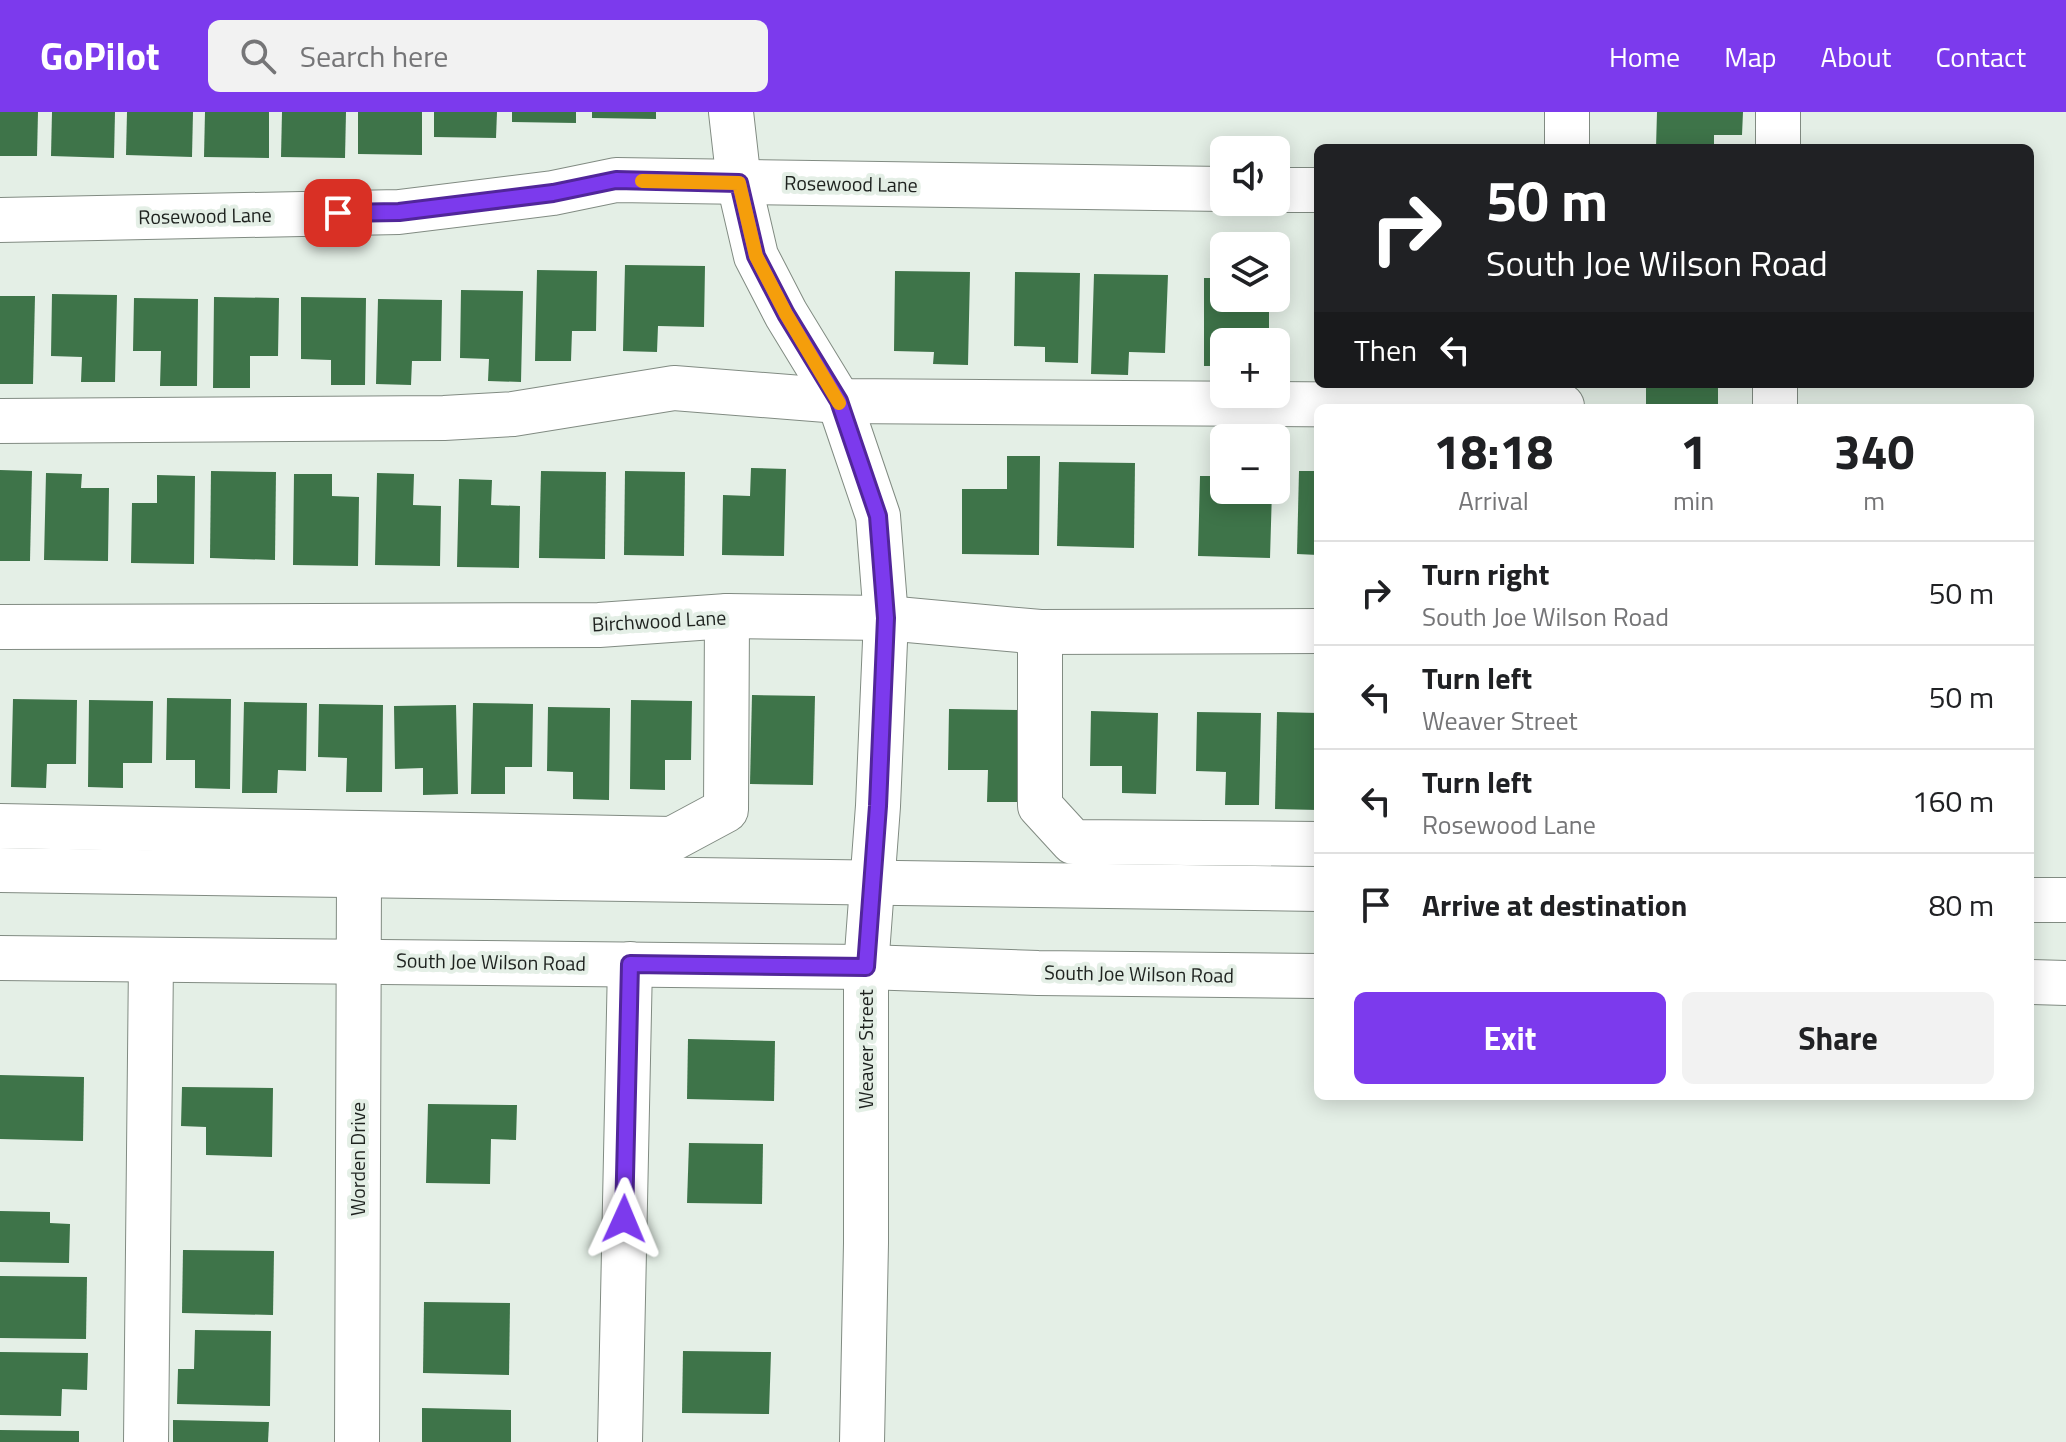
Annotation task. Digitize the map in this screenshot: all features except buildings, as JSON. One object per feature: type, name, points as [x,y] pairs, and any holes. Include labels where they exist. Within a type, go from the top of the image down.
[{"type":"street","name":"Weaver Street","points":[[731,112],[739,183],[756,256],[786,314],[839,401],[878,516],[886,618],[878,806],[866,967],[862,1442]]},
{"type":"street","points":[[1567,112],[1567,144]]},
{"type":"street","points":[[1778,112],[1778,144]]},
{"type":"street","name":"Rosewood Lane","points":[[0,220],[399,212],[553,193],[616,180],[1210,189]]},
{"type":"street","points":[[1290,190],[1314,190]]},
{"type":"street","points":[[0,421],[444,418],[513,414],[674,388],[839,401],[1562,399]]},
{"type":"street","points":[[0,826],[672,839],[726,810],[727,616]]},
{"type":"street","name":"Birchwood Lane","points":[[0,627],[599,625],[727,616],[886,618],[1040,632],[1314,631]]},
{"type":"street","points":[[1040,632],[1040,806],[1073,842],[1314,844]]},
{"type":"street","points":[[0,870],[1314,889]]},
{"type":"street","name":"Worden Drive","points":[[357,1442],[359,877]]},
{"type":"street","points":[[2034,900],[2066,900]]},
{"type":"street","name":"South Joe Wilson Road","points":[[0,958],[866,967],[1038,973],[1314,976]]},
{"type":"street","points":[[146,1442],[151,960]]},
{"type":"street","points":[[620,1442],[630,964]]},
{"type":"street","points":[[2034,982],[2066,983]]},
{"type":"slow traffic","points":[[642,181],[739,183],[756,256],[839,403]]},
{"type":"route","points":[[338,213],[399,212],[553,193],[616,180],[739,183],[756,256],[786,314],[839,401],[878,516],[886,618],[878,806],[866,967],[630,964],[624,1219]]}]
